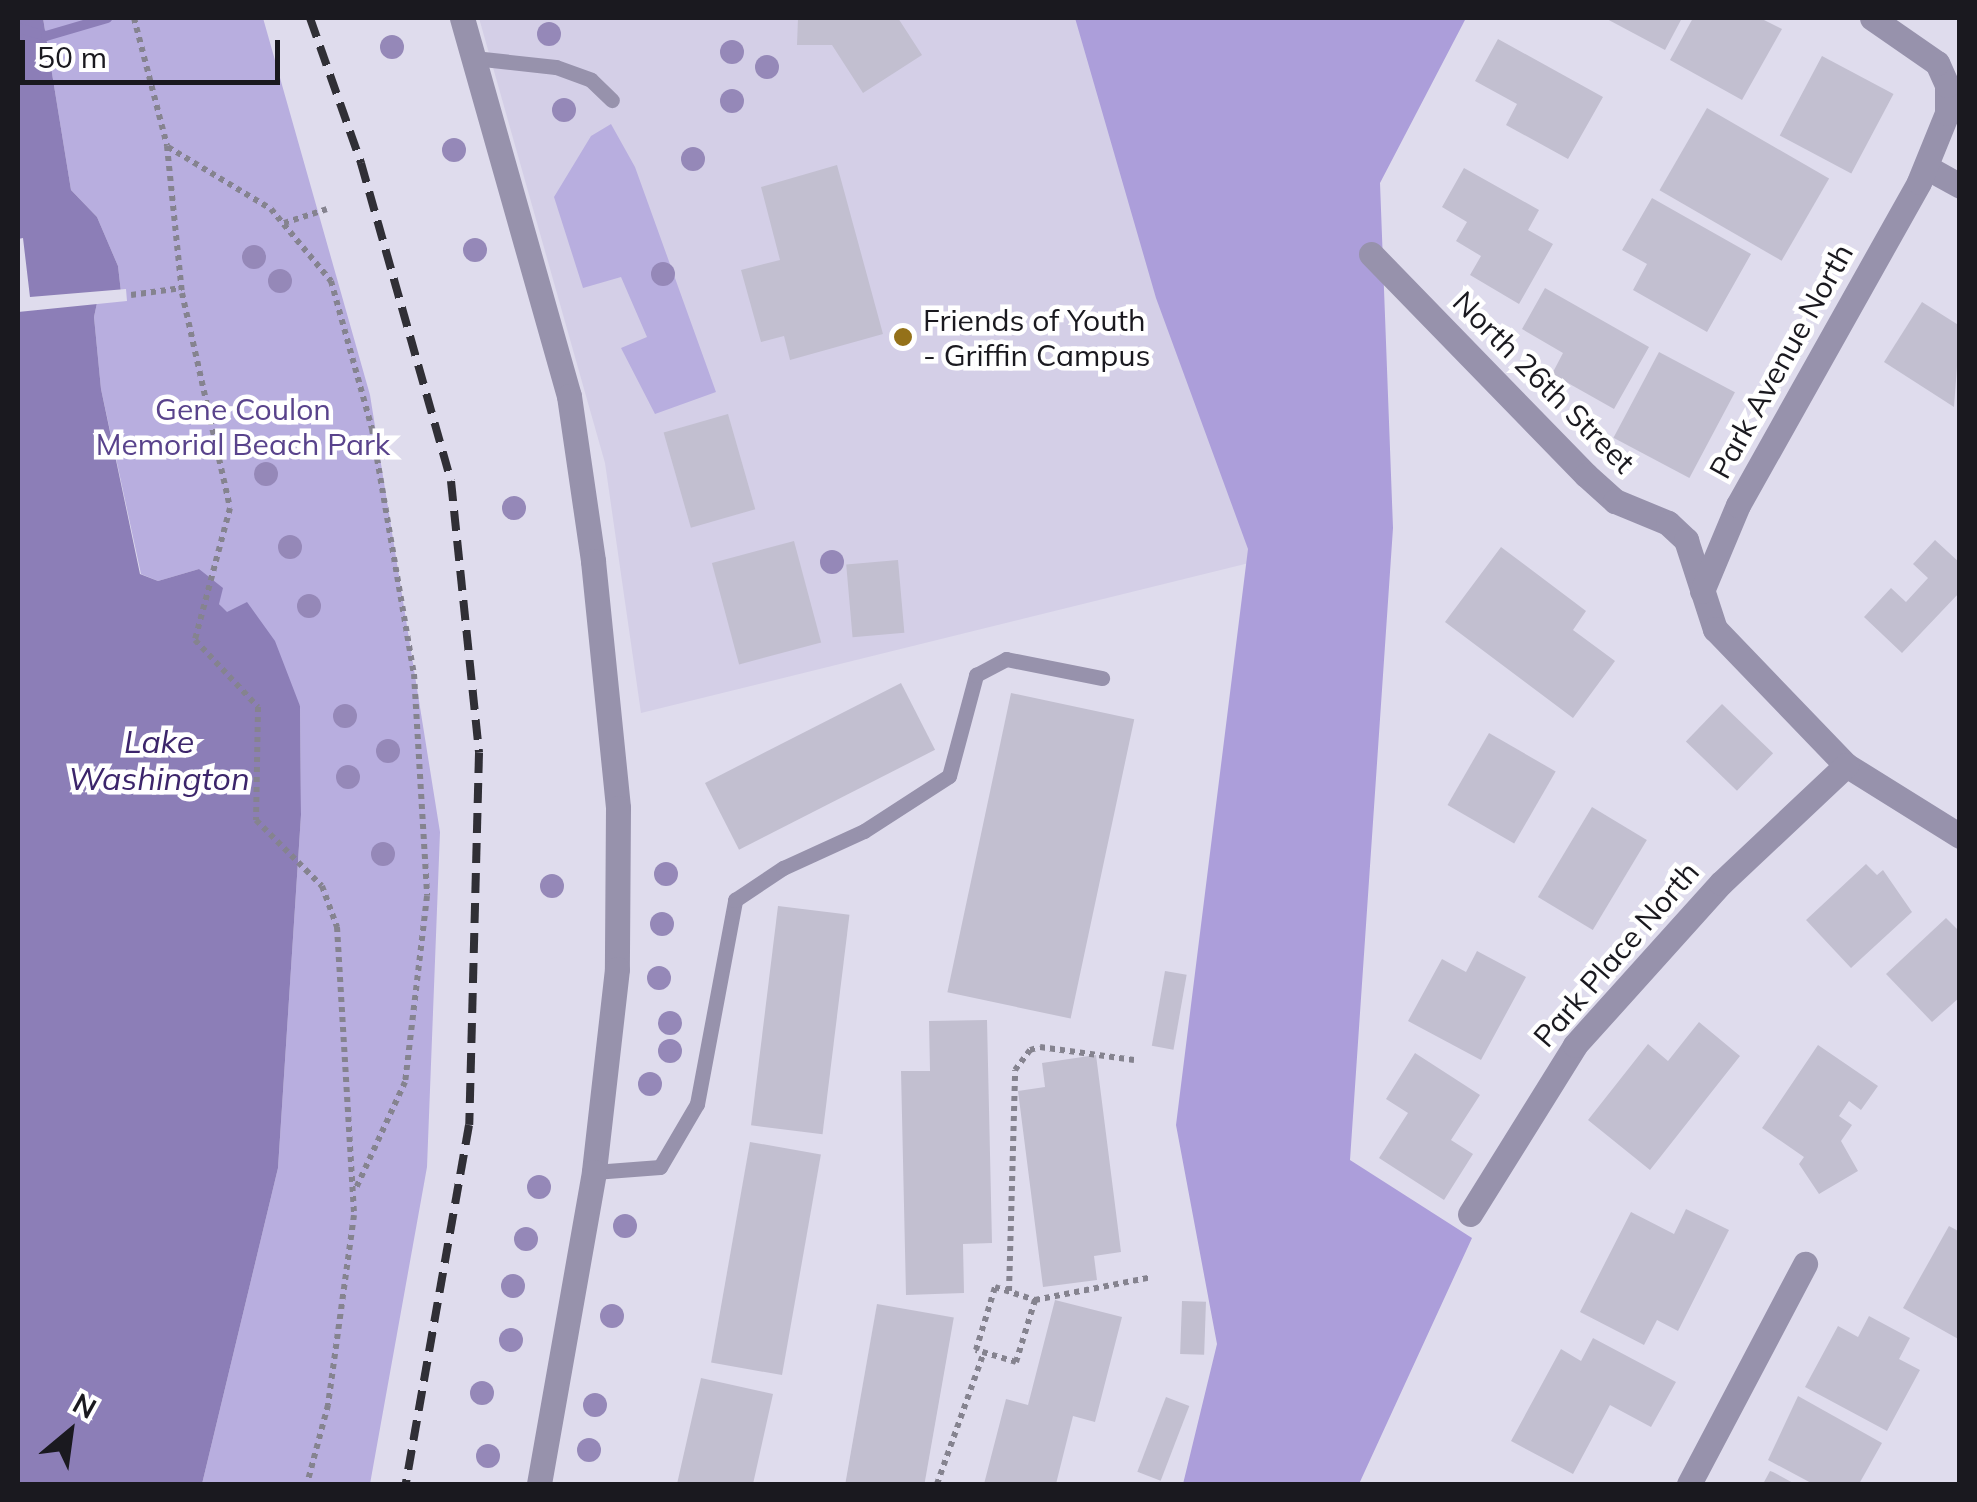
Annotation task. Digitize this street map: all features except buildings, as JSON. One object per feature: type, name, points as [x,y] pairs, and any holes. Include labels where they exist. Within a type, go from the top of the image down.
[{"type":"street","points":[[462,18],[568,396],[612,730],[617,969],[594,1172],[539,1484]]},
{"type":"street","name":"Park Avenue North","points":[[1702,591],[1738,505],[1926,167],[1947,114],[1947,85],[1918,44],[1872,18]]},
{"type":"street","points":[[1926,167],[1960,186]]},
{"type":"street","name":"North 26th Street","points":[[1371,254],[1586,475],[1615,501],[1668,523],[1686,540],[1716,629],[1846,765],[1960,836]]},
{"type":"street","name":"Park Place North","points":[[1470,1214],[1542,1090],[1586,1032],[1720,883],[1846,765]]},
{"type":"street","points":[[1689,1484],[1806,1264]]},
{"type":"lane","points":[[474,58],[556,66],[591,80],[612,100]]},
{"type":"lane","points":[[594,1172],[660,1166],[697,1104],[734,900],[864,832],[949,776],[976,674],[1006,659],[1102,678]]},
{"type":"path","points":[[134,18],[167,146],[182,288],[230,508],[195,640],[258,707],[256,820],[322,886],[337,927],[354,1192],[328,1405],[307,1484]]},
{"type":"path","points":[[167,146],[271,208],[331,281],[372,429],[414,674],[426,896],[405,1082],[354,1192]]},
{"type":"path","points":[[284,223],[327,209]]},
{"type":"path","points":[[131,295],[182,288]]},
{"type":"path","points":[[1009,1292],[1014,1070],[1030,1050],[1040,1047],[1134,1060]]},
{"type":"path","points":[[1035,1300],[1016,1362],[976,1350],[995,1287],[1035,1300],[1152,1278]]},
{"type":"path","points":[[937,1484],[984,1352]]},
{"type":"shaded area","name":"Friends of Youth - Griffin Campus","points":[[479,18],[1181,18],[1230,211],[1249,563],[641,713],[605,463]]},
{"type":"shaded area","points":[[1075,18],[1466,18],[1380,183],[1393,528],[1350,1160],[1472,1238],[1359,1484],[1183,1484],[1217,1344],[1176,1125],[1248,549],[1156,298]]},
{"type":"green space","name":"Gene Coulon Memorial Beach Park","points":[[43,18],[263,18],[370,395],[440,832],[427,1167],[370,1484],[202,1484],[278,1168],[301,815],[300,706],[219,604],[199,569],[158,581],[141,574],[101,389],[94,317],[97,303],[122,301],[118,266],[97,217],[71,190]]},
{"type":"green space","points":[[611,124],[635,167],[716,392],[655,414],[621,348],[647,337],[621,277],[583,288],[554,197],[591,136]]},
{"type":"water","name":"Lake Washington","points":[[18,18],[43,18],[71,190],[97,217],[118,266],[122,301],[97,303],[94,317],[101,389],[140,574],[158,581],[199,569],[223,588],[219,604],[227,612],[247,602],[275,641],[300,706],[301,815],[278,1168],[202,1484],[18,1484]]},
{"type":"pier","points":[[23,238],[30,297],[126,289],[127,301],[18,312],[18,239]]},
{"type":"waterway","points":[[18,28],[46,36],[107,18]]},
{"type":"railway","points":[[310,18],[361,163],[451,481],[479,753],[469,1125],[406,1484]]},
{"type":"place","name":"Friends of Youth - Griffin Campus","points":[[903,337]]}]
